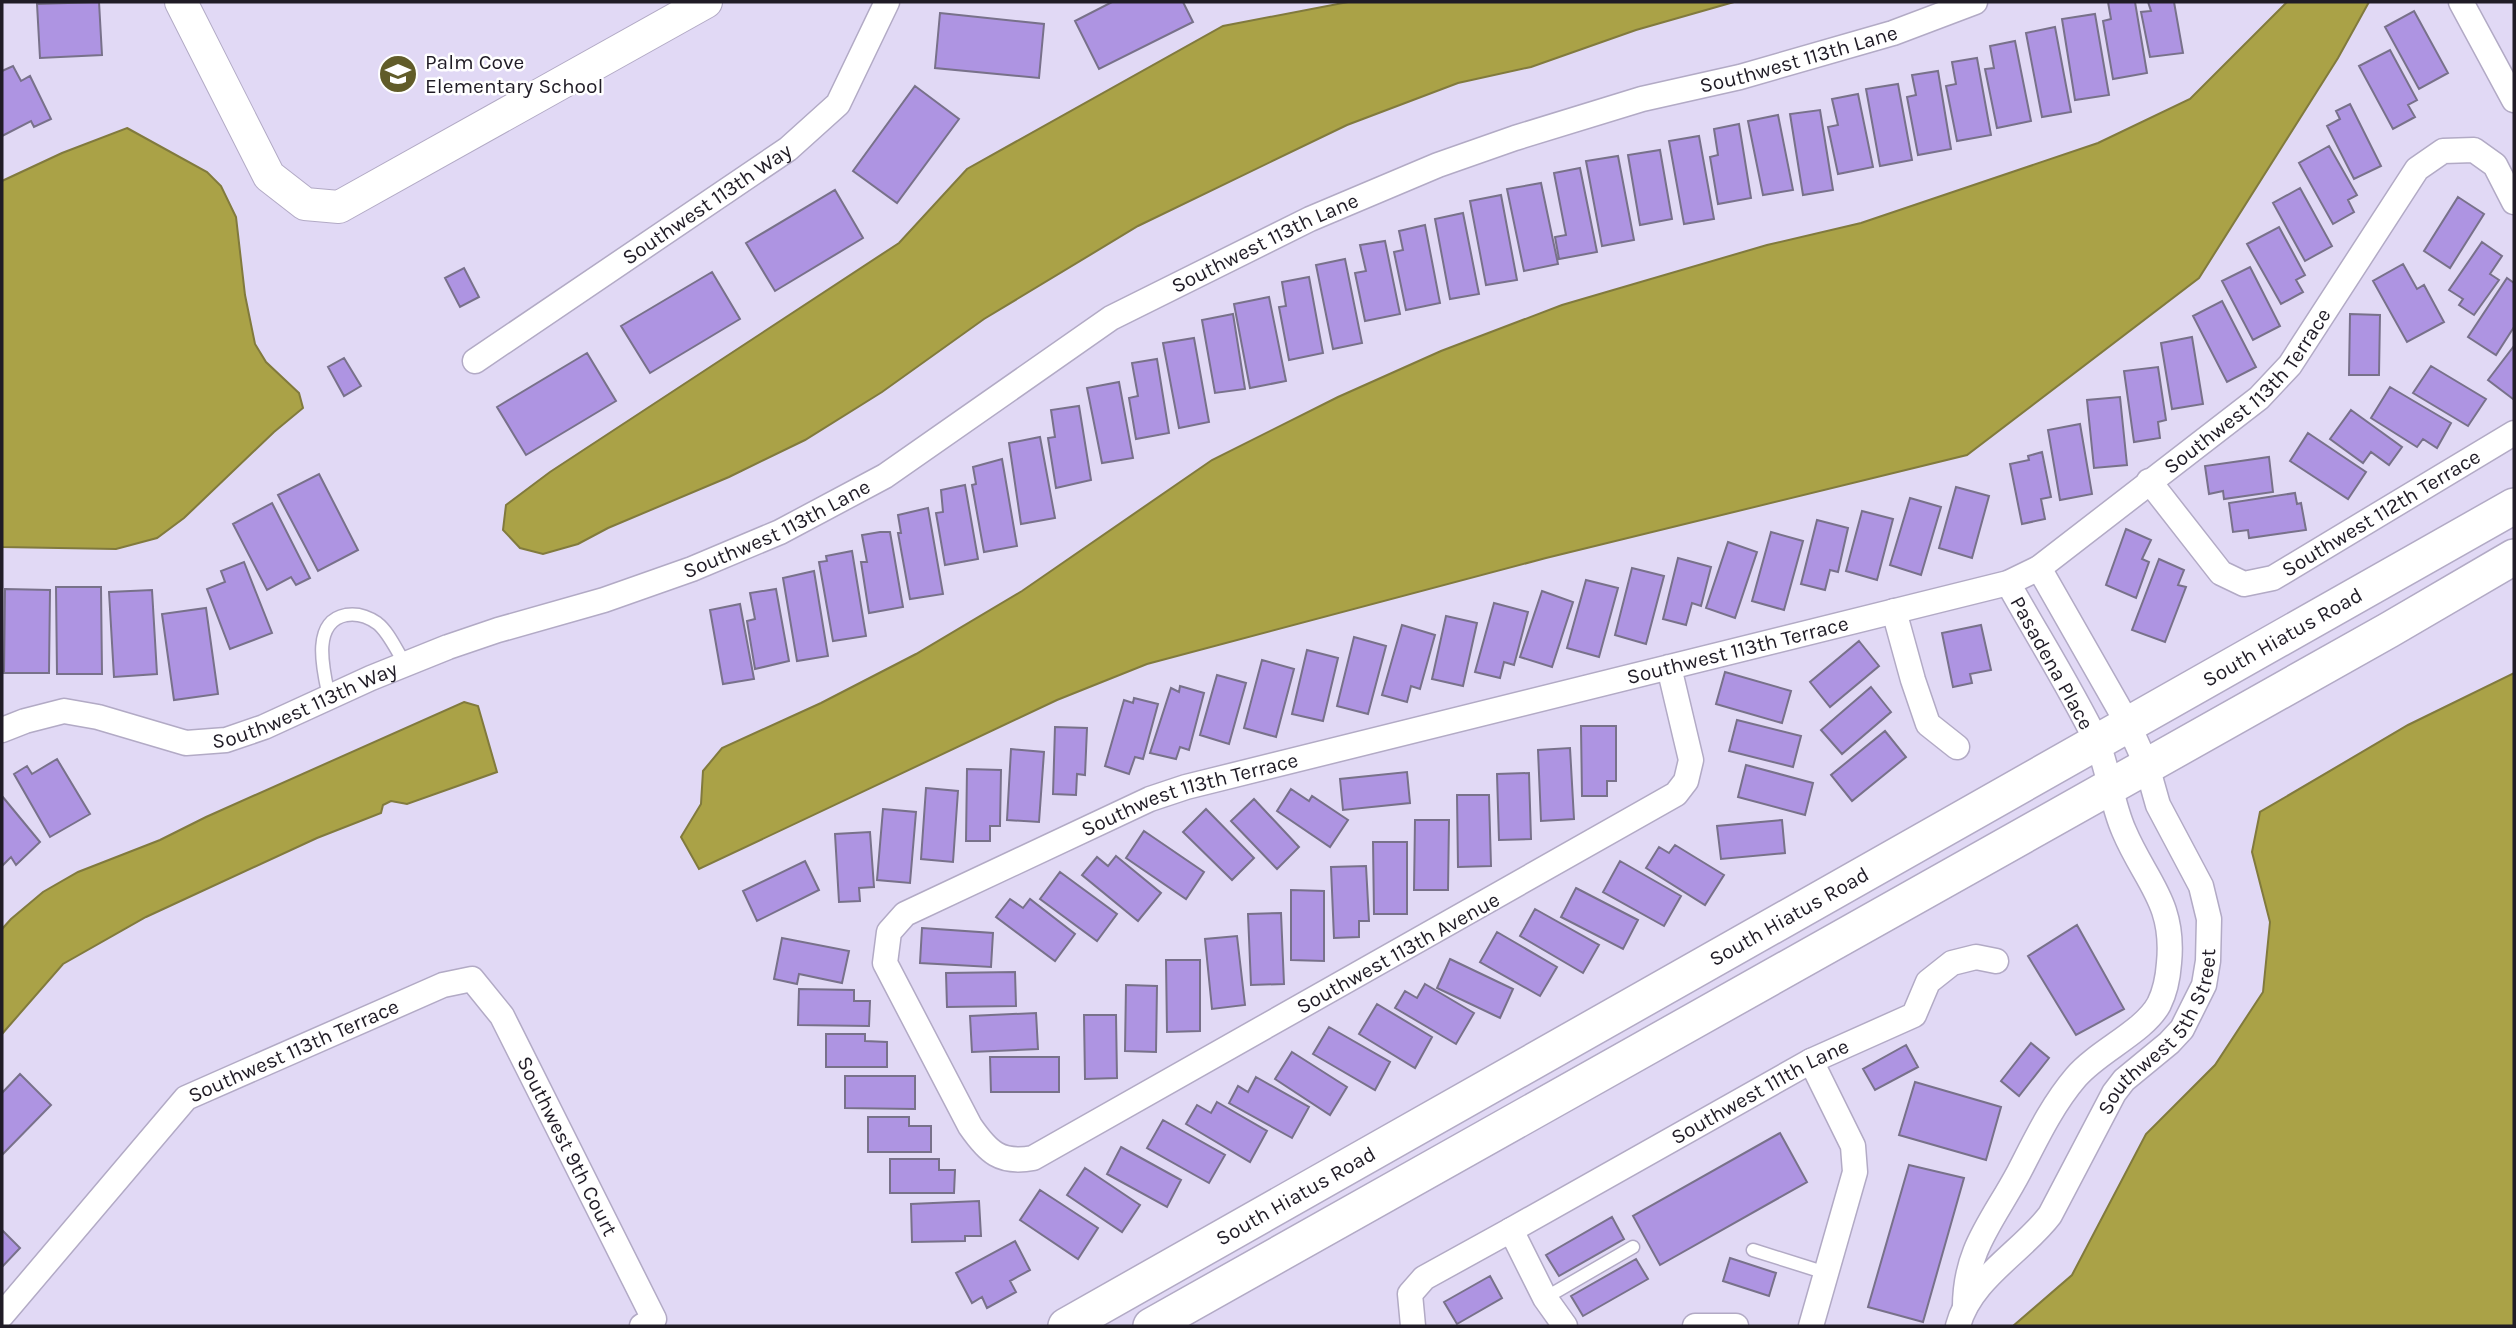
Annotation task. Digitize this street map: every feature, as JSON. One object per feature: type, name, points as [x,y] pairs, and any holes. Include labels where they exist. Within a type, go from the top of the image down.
[{"type":"main road","name":"South Hiatus Road","points":[[1066,1326],[2514,506]]},
{"type":"main road","name":"South Hiatus Road","points":[[1151,1326],[2389,630],[2506,558]]},
{"type":"street","points":[[181,2],[269,176],[305,204],[339,207],[706,2]]},
{"type":"street","name":"Southwest 113th Way","points":[[475,361],[788,149],[838,104],[887,2]]},
{"type":"street","name":"Southwest 113th Lane","points":[[604,600],[692,569],[780,532],[885,476],[1111,318],[1310,219],[1438,165],[1516,138],[1642,99],[1740,77],[1893,33],[1975,2]]},
{"type":"street","points":[[2461,2],[2513,95]]},
{"type":"street","name":"Southwest 113th Terrace","points":[[998,1156],[982,1144],[970,1126],[885,963],[889,932],[905,914],[1150,799],[1186,787],[2008,583],[2039,568],[2259,398],[2290,365],[2417,169],[2443,151],[2474,150],[2495,165],[2514,202]]},
{"type":"street","name":"Southwest 112th Terrace","points":[[2149,481],[2221,573],[2244,584],[2273,578],[2514,433]]},
{"type":"street","name":"Pasadena Place","points":[[2039,568],[2127,724]]},
{"type":"street","name":"Pasadena Place","points":[[2008,583],[2097,742]]},
{"type":"street","name":"Southwest 113th Way","points":[[2,730],[65,711],[98,717],[186,743],[226,740],[264,727],[406,664],[496,631],[604,600]]},
{"type":"street","points":[[1894,611],[1928,724],[1956,747]]},
{"type":"street","name":"Southwest 113th Avenue","points":[[998,1156],[1015,1161],[1033,1158],[1676,794],[1686,781],[1691,760],[1670,667]]},
{"type":"street","name":"Southwest 5th Street","points":[[1961,1317],[1987,1279],[2037,1233],[2050,1215],[2114,1093],[2124,1080],[2182,1029],[2204,985],[2210,940],[2206,901],[2201,886],[2158,805],[2147,766],[2127,724]]},
{"type":"street","name":"Southwest 5th Street","points":[[1961,1317],[1966,1279],[1974,1252],[2043,1124],[2076,1077],[2097,1056],[2133,1032],[2158,1005],[2168,977],[2170,948],[2164,909],[2123,831],[2097,742]]},
{"type":"street","name":"Southwest 111th Lane","points":[[1413,1326],[1410,1294],[1424,1278],[1811,1061],[1914,1016],[1928,982],[1952,963],[1976,957],[1996,961]]},
{"type":"street","name":"Southwest 113th Terrace","points":[[2,1315],[186,1098],[443,985],[472,979]]},
{"type":"street","name":"Southwest 9th Court","points":[[472,979],[502,1016],[652,1324]]},
{"type":"street","points":[[1811,1061],[1853,1146],[1855,1172],[1811,1326]]},
{"type":"street","points":[[1511,1230],[1545,1298],[1564,1326]]},
{"type":"street","points":[[1695,1326],[1736,1326]]},
{"type":"lane","points":[[329,698],[321,657],[326,630],[339,617],[358,613],[379,624],[406,664]]},
{"type":"lane","points":[[1545,1298],[1633,1247]]},
{"type":"lane","points":[[1754,1250],[1826,1273]]},
{"type":"shaded area","points":[[1348,2],[1734,2],[1636,30],[1531,67],[1458,83],[1347,125],[1138,226],[984,319],[882,392],[805,440],[578,544],[543,554],[520,548],[503,530],[506,505],[550,472],[899,243],[967,169],[1223,26]]},
{"type":"shaded area","points":[[2287,2],[2369,2],[2338,58],[2199,278],[1967,455],[1546,558],[1147,664],[1057,700],[699,869],[681,837],[701,804],[703,771],[722,748],[821,703],[916,654],[1022,591],[1212,460],[1338,397],[1441,351],[1562,305],[1767,245],[1861,223],[2098,143],[2190,99]]},
{"type":"shaded area","points":[[127,128],[207,172],[221,186],[236,217],[245,295],[255,344],[266,362],[299,393],[303,408],[184,518],[157,538],[116,549],[2,547],[2,181],[62,153]]},
{"type":"shaded area","points":[[2514,673],[2514,1326],[2013,1326],[2072,1275],[2146,1134],[2215,1065],[2263,992],[2270,922],[2252,852],[2260,812],[2408,725]]},
{"type":"shaded area","points":[[464,702],[478,706],[497,772],[407,804],[391,801],[383,805],[381,813],[317,838],[146,917],[63,964],[2,1034],[2,929],[43,892],[78,872],[160,840]]},
{"type":"building","points":[[99,2],[102,55],[40,58],[37,4]]},
{"type":"building","points":[[1112,2],[1183,2],[1193,22],[1099,69],[1075,21]]},
{"type":"building","points":[[2108,2],[2135,2],[2147,73],[2113,79],[2103,21],[2111,19]]},
{"type":"building","points":[[2148,2],[2174,2],[2183,53],[2150,57],[2141,12],[2151,11]]},
{"type":"building","points":[[2414,11],[2448,73],[2419,89],[2385,27]]},
{"type":"building","points":[[940,13],[1044,24],[1039,78],[935,68]]},
{"type":"building","points":[[2095,14],[2109,95],[2075,100],[2062,19]]},
{"type":"building","points":[[2055,27],[2071,112],[2042,117],[2026,33]]},
{"type":"building","points":[[2015,41],[2031,121],[1997,128],[1985,69],[1994,68],[1990,46]]},
{"type":"building","points":[[2390,50],[2417,100],[2408,105],[2415,117],[2393,129],[2359,66]]},
{"type":"building","points":[[1977,58],[1991,135],[1957,141],[1946,86],[1956,84],[1952,62]]},
{"type":"building","points":[[13,66],[21,81],[30,76],[51,119],[34,127],[31,121],[2,136],[2,71]]},
{"type":"building","points":[[1938,71],[1951,149],[1918,155],[1907,97],[1916,95],[1912,75]]},
{"type":"building","points":[[1898,84],[1912,160],[1880,166],[1866,89]]},
{"type":"building","points":[[915,86],[959,119],[897,203],[853,171]]},
{"type":"building","points":[[1858,94],[1873,167],[1838,174],[1828,127],[1838,125],[1832,99]]},
{"type":"building","points":[[2350,104],[2381,166],[2354,179],[2327,126],[2340,119],[2336,111]]},
{"type":"building","points":[[1820,110],[1833,190],[1803,195],[1790,114]]},
{"type":"building","points":[[1778,115],[1793,190],[1763,195],[1748,121]]},
{"type":"building","points":[[1739,124],[1751,198],[1718,204],[1710,157],[1718,155],[1714,129]]},
{"type":"building","points":[[1699,136],[1714,219],[1684,224],[1669,141]]},
{"type":"building","points":[[2329,146],[2357,195],[2348,200],[2354,212],[2333,224],[2299,163]]},
{"type":"building","points":[[1660,150],[1672,219],[1640,225],[1628,155]]},
{"type":"building","points":[[1618,156],[1634,240],[1602,246],[1586,161]]},
{"type":"building","points":[[1580,168],[1597,252],[1559,259],[1555,237],[1566,235],[1554,173]]},
{"type":"building","points":[[1541,183],[1558,264],[1524,271],[1507,189]]},
{"type":"building","points":[[2300,188],[2332,246],[2305,261],[2273,203]]},
{"type":"building","points":[[835,190],[863,238],[775,291],[746,243]]},
{"type":"building","points":[[1501,195],[1517,280],[1486,285],[1470,201]]},
{"type":"building","points":[[2458,197],[2484,214],[2450,268],[2424,251]]},
{"type":"building","points":[[1463,213],[1479,294],[1450,299],[1435,219]]},
{"type":"building","points":[[1425,225],[1440,303],[1406,310],[1394,252],[1403,250],[1399,231]]},
{"type":"building","points":[[2279,227],[2305,275],[2296,280],[2303,292],[2281,304],[2247,244]]},
{"type":"building","points":[[1385,241],[1400,314],[1365,321],[1355,273],[1366,271],[1360,245]]},
{"type":"building","points":[[2482,242],[2502,256],[2490,274],[2499,280],[2474,315],[2459,305],[2463,299],[2449,290]]},
{"type":"building","points":[[1345,259],[1362,343],[1333,349],[1316,265]]},
{"type":"building","points":[[2403,264],[2417,289],[2424,285],[2444,322],[2407,342],[2373,281]]},
{"type":"building","points":[[2250,267],[2280,326],[2253,340],[2222,281]]},
{"type":"building","points":[[464,268],[479,297],[460,307],[445,278]]},
{"type":"building","points":[[712,272],[740,319],[650,373],[621,326]]},
{"type":"building","points":[[1309,277],[1323,353],[1289,360],[1279,307],[1286,306],[1282,282]]},
{"type":"building","points":[[2507,278],[2514,283],[2514,327],[2496,355],[2468,337]]},
{"type":"building","points":[[1269,297],[1286,381],[1250,388],[1234,304]]},
{"type":"building","points":[[2222,301],[2256,367],[2227,382],[2193,316]]},
{"type":"building","points":[[1233,314],[1245,389],[1215,393],[1202,320]]},
{"type":"building","points":[[2350,314],[2380,315],[2379,375],[2349,375]]},
{"type":"building","points":[[2192,337],[2203,404],[2172,409],[2161,343]]},
{"type":"building","points":[[1194,338],[1209,422],[1179,428],[1163,343]]},
{"type":"building","points":[[2514,346],[2514,398],[2513,399],[2488,380]]},
{"type":"building","points":[[587,353],[616,401],[526,455],[497,407]]},
{"type":"building","points":[[344,358],[361,386],[344,396],[328,367]]},
{"type":"building","points":[[1157,359],[1169,433],[1136,439],[1129,398],[1138,396],[1132,363]]},
{"type":"building","points":[[2431,366],[2486,399],[2468,426],[2413,393]]},
{"type":"building","points":[[2158,367],[2166,420],[2158,422],[2160,438],[2134,442],[2124,371]]},
{"type":"building","points":[[1119,382],[1133,458],[1102,463],[1087,388]]},
{"type":"building","points":[[2390,387],[2451,423],[2437,448],[2423,439],[2417,447],[2371,418]]},
{"type":"building","points":[[2120,397],[2127,465],[2094,468],[2087,400]]},
{"type":"building","points":[[1079,406],[1091,480],[1056,488],[1048,438],[1055,437],[1051,410]]},
{"type":"building","points":[[2351,410],[2402,447],[2389,465],[2371,452],[2363,463],[2330,439]]},
{"type":"building","points":[[2080,424],[2092,494],[2060,500],[2048,430]]},
{"type":"building","points":[[2308,433],[2366,472],[2348,499],[2290,461]]},
{"type":"building","points":[[1040,437],[1055,518],[1021,524],[1009,443]]},
{"type":"building","points":[[2042,452],[2051,497],[2041,499],[2045,519],[2022,524],[2010,464],[2029,460],[2028,456]]},
{"type":"building","points":[[2269,457],[2273,492],[2224,499],[2223,491],[2209,494],[2205,466]]},
{"type":"building","points":[[1002,459],[1017,546],[984,552],[972,485],[976,484],[973,467]]},
{"type":"building","points":[[319,474],[358,550],[318,571],[278,495]]},
{"type":"building","points":[[965,485],[978,559],[945,565],[936,513],[943,512],[941,490]]},
{"type":"building","points":[[1956,487],[1989,496],[1972,558],[1939,548]]},
{"type":"building","points":[[2295,493],[2297,504],[2301,503],[2306,530],[2249,538],[2248,530],[2233,532],[2229,503]]},
{"type":"building","points":[[1910,498],[1941,507],[1921,575],[1890,565]]},
{"type":"building","points":[[272,503],[310,578],[296,585],[291,577],[267,590],[233,524]]},
{"type":"building","points":[[928,508],[943,594],[910,599],[898,533],[901,533],[898,515]]},
{"type":"building","points":[[1862,511],[1893,519],[1877,580],[1846,571]]},
{"type":"building","points":[[1817,520],[1848,528],[1838,572],[1830,570],[1825,590],[1801,584]]},
{"type":"building","points":[[2126,529],[2151,540],[2142,559],[2149,562],[2136,598],[2106,585]]},
{"type":"building","points":[[890,532],[903,607],[869,613],[861,562],[867,562],[862,535]]},
{"type":"building","points":[[1771,532],[1803,541],[1784,610],[1752,601]]},
{"type":"building","points":[[1728,542],[1757,552],[1735,618],[1706,608]]},
{"type":"building","points":[[852,551],[866,636],[833,641],[819,562],[827,561],[826,556]]},
{"type":"building","points":[[1678,558],[1711,567],[1701,606],[1692,603],[1686,625],[1663,619]]},
{"type":"building","points":[[2159,559],[2184,570],[2178,585],[2186,587],[2165,642],[2132,630]]},
{"type":"building","points":[[244,562],[272,633],[230,649],[207,589],[225,582],[221,571]]},
{"type":"building","points":[[1632,568],[1664,576],[1646,644],[1615,635]]},
{"type":"building","points":[[814,571],[828,656],[797,661],[783,578]]},
{"type":"building","points":[[1586,580],[1618,588],[1599,657],[1567,648]]},
{"type":"building","points":[[56,587],[101,587],[102,674],[57,674]]},
{"type":"building","points":[[5,589],[50,590],[49,673],[4,673]]},
{"type":"building","points":[[776,589],[789,661],[755,669],[747,621],[755,619],[750,593]]},
{"type":"building","points":[[152,590],[157,674],[114,677],[109,592]]},
{"type":"building","points":[[1542,591],[1573,602],[1552,667],[1520,657]]},
{"type":"building","points":[[1494,603],[1528,612],[1514,665],[1504,662],[1500,678],[1475,672]]},
{"type":"building","points":[[740,604],[754,679],[723,684],[710,610]]},
{"type":"building","points":[[206,608],[218,694],[174,700],[162,614]]},
{"type":"building","points":[[1446,616],[1477,623],[1463,686],[1432,679]]},
{"type":"building","points":[[1402,625],[1435,635],[1420,689],[1411,686],[1407,702],[1382,695]]},
{"type":"building","points":[[1981,625],[1991,670],[1970,674],[1972,683],[1953,687],[1942,633]]},
{"type":"building","points":[[1354,637],[1386,646],[1368,714],[1337,706]]},
{"type":"building","points":[[1859,641],[1879,666],[1830,707],[1810,682]]},
{"type":"building","points":[[1307,650],[1338,658],[1323,721],[1292,714]]},
{"type":"building","points":[[1262,660],[1294,669],[1276,737],[1244,728]]},
{"type":"building","points":[[1725,672],[1791,691],[1782,723],[1716,704]]},
{"type":"building","points":[[1217,675],[1246,683],[1229,744],[1200,735]]},
{"type":"building","points":[[1180,686],[1204,693],[1189,750],[1180,747],[1176,759],[1150,753],[1171,688],[1179,692]]},
{"type":"building","points":[[1871,687],[1891,712],[1842,754],[1821,730]]},
{"type":"building","points":[[1134,698],[1158,704],[1143,759],[1135,757],[1129,774],[1105,766],[1124,700],[1133,703]]},
{"type":"building","points":[[1737,720],[1801,736],[1793,767],[1729,751]]},
{"type":"building","points":[[1581,726],[1616,726],[1616,781],[1607,781],[1607,796],[1582,796]]},
{"type":"building","points":[[1055,727],[1087,728],[1085,775],[1077,774],[1076,795],[1053,794]]},
{"type":"building","points":[[1885,731],[1906,757],[1852,801],[1831,775]]},
{"type":"building","points":[[1570,748],[1574,819],[1541,821],[1538,750]]},
{"type":"building","points":[[1011,749],[1044,752],[1039,822],[1007,820]]},
{"type":"building","points":[[57,759],[90,814],[50,837],[14,774],[27,766],[32,774]]},
{"type":"building","points":[[1746,765],[1813,783],[1805,815],[1738,797]]},
{"type":"building","points":[[967,769],[1001,770],[1000,826],[990,826],[990,841],[966,841]]},
{"type":"building","points":[[1407,772],[1410,803],[1343,810],[1340,779]]},
{"type":"building","points":[[1529,773],[1531,839],[1499,840],[1497,774]]},
{"type":"building","points":[[926,788],[958,791],[953,862],[921,859]]},
{"type":"building","points":[[1291,789],[1309,801],[1312,796],[1348,820],[1330,847],[1277,811]]},
{"type":"building","points":[[1457,795],[1489,795],[1491,866],[1458,867]]},
{"type":"building","points":[[2,796],[40,842],[16,865],[11,857],[2,866]]},
{"type":"building","points":[[1254,799],[1299,847],[1277,869],[1231,821]]},
{"type":"building","points":[[883,809],[916,812],[910,883],[877,880]]},
{"type":"building","points":[[1206,809],[1254,858],[1232,880],[1183,832]]},
{"type":"building","points":[[1415,820],[1449,820],[1448,890],[1414,890]]},
{"type":"building","points":[[1782,820],[1785,853],[1721,859],[1717,826]]},
{"type":"building","points":[[1144,831],[1204,872],[1186,899],[1126,858]]},
{"type":"building","points":[[870,832],[874,887],[859,888],[860,901],[839,902],[835,834]]},
{"type":"building","points":[[1373,842],[1407,842],[1407,914],[1374,914]]},
{"type":"building","points":[[1675,845],[1724,875],[1705,905],[1646,868],[1659,847],[1669,853]]},
{"type":"building","points":[[1116,856],[1161,893],[1138,921],[1082,875],[1097,857],[1108,866]]},
{"type":"building","points":[[805,861],[819,890],[757,921],[743,891]]},
{"type":"building","points":[[1620,861],[1681,896],[1664,926],[1603,892]]},
{"type":"building","points":[[1366,866],[1369,921],[1359,921],[1359,937],[1334,938],[1331,867]]},
{"type":"building","points":[[1060,872],[1117,914],[1097,941],[1040,899]]},
{"type":"building","points":[[1576,888],[1638,920],[1623,949],[1561,917]]},
{"type":"building","points":[[1291,890],[1324,891],[1324,961],[1291,960]]},
{"type":"building","points":[[1010,899],[1023,908],[1030,899],[1075,934],[1055,961],[996,917]]},
{"type":"building","points":[[1535,909],[1599,945],[1583,973],[1520,936]]},
{"type":"building","points":[[1281,913],[1284,984],[1251,985],[1248,914]]},
{"type":"building","points":[[2077,925],[2124,1009],[2076,1035],[2028,956]]},
{"type":"building","points":[[922,928],[993,933],[991,967],[920,963]]},
{"type":"building","points":[[1497,932],[1557,967],[1540,996],[1480,962]]},
{"type":"building","points":[[1237,936],[1245,1005],[1212,1009],[1205,939]]},
{"type":"building","points":[[782,938],[849,951],[842,983],[799,974],[797,984],[774,979]]},
{"type":"building","points":[[1450,959],[1513,989],[1500,1018],[1437,988]]},
{"type":"building","points":[[1166,960],[1200,960],[1200,1031],[1167,1032]]},
{"type":"building","points":[[1015,972],[1016,1006],[947,1007],[946,973]]},
{"type":"building","points":[[1425,984],[1474,1013],[1456,1044],[1395,1008],[1405,991],[1417,998]]},
{"type":"building","points":[[1126,985],[1157,986],[1156,1052],[1125,1051]]},
{"type":"building","points":[[799,989],[854,990],[854,1001],[870,1001],[869,1026],[798,1025]]},
{"type":"building","points":[[1377,1004],[1432,1037],[1415,1068],[1359,1034]]},
{"type":"building","points":[[1036,1013],[1038,1049],[972,1052],[970,1016]]},
{"type":"building","points":[[1084,1015],[1116,1015],[1117,1078],[1085,1079]]},
{"type":"building","points":[[1329,1027],[1390,1062],[1375,1090],[1313,1054]]},
{"type":"building","points":[[826,1034],[865,1034],[865,1041],[887,1042],[887,1067],[826,1067]]},
{"type":"building","points":[[2031,1043],[2049,1058],[2019,1096],[2001,1081]]},
{"type":"building","points":[[1906,1045],[1918,1067],[1875,1090],[1863,1069]]},
{"type":"building","points":[[1292,1052],[1347,1087],[1330,1115],[1275,1079]]},
{"type":"building","points":[[990,1057],[1059,1057],[1059,1092],[991,1092]]},
{"type":"building","points":[[20,1074],[51,1105],[2,1155],[2,1093]]},
{"type":"building","points":[[845,1076],[915,1076],[915,1109],[845,1108]]},
{"type":"building","points":[[1256,1077],[1309,1107],[1292,1138],[1229,1103],[1238,1086],[1248,1092]]},
{"type":"building","points":[[1915,1082],[2001,1107],[1986,1160],[1899,1135]]},
{"type":"building","points":[[1217,1102],[1267,1131],[1250,1162],[1186,1124],[1197,1105],[1211,1113]]},
{"type":"building","points":[[868,1117],[909,1117],[909,1126],[931,1126],[931,1152],[868,1152]]},
{"type":"building","points":[[1163,1120],[1225,1155],[1209,1183],[1147,1148]]},
{"type":"building","points":[[1780,1133],[1807,1182],[1660,1265],[1633,1216]]},
{"type":"building","points":[[1121,1147],[1181,1180],[1167,1207],[1107,1174]]},
{"type":"building","points":[[890,1159],[939,1159],[939,1170],[955,1170],[954,1193],[890,1193]]},
{"type":"building","points":[[1909,1165],[1964,1178],[1923,1322],[1868,1307]]},
{"type":"building","points":[[1085,1168],[1140,1205],[1122,1232],[1067,1195]]},
{"type":"building","points":[[1040,1190],[1098,1228],[1078,1259],[1020,1220]]},
{"type":"building","points":[[979,1201],[981,1236],[965,1236],[965,1241],[912,1242],[911,1204]]},
{"type":"building","points":[[1612,1217],[1624,1239],[1559,1276],[1546,1255]]},
{"type":"building","points":[[2,1230],[20,1248],[2,1267]]},
{"type":"building","points":[[1015,1241],[1030,1270],[1010,1281],[1016,1292],[987,1308],[982,1297],[972,1303],[956,1273]]},
{"type":"building","points":[[1730,1258],[1776,1273],[1769,1296],[1723,1281]]},
{"type":"building","points":[[1636,1259],[1648,1279],[1583,1316],[1571,1296]]},
{"type":"building","points":[[1490,1276],[1502,1298],[1457,1324],[1444,1302]]},
{"type":"place","name":"Palm Cove Elementary School","points":[[398,74]]}]
